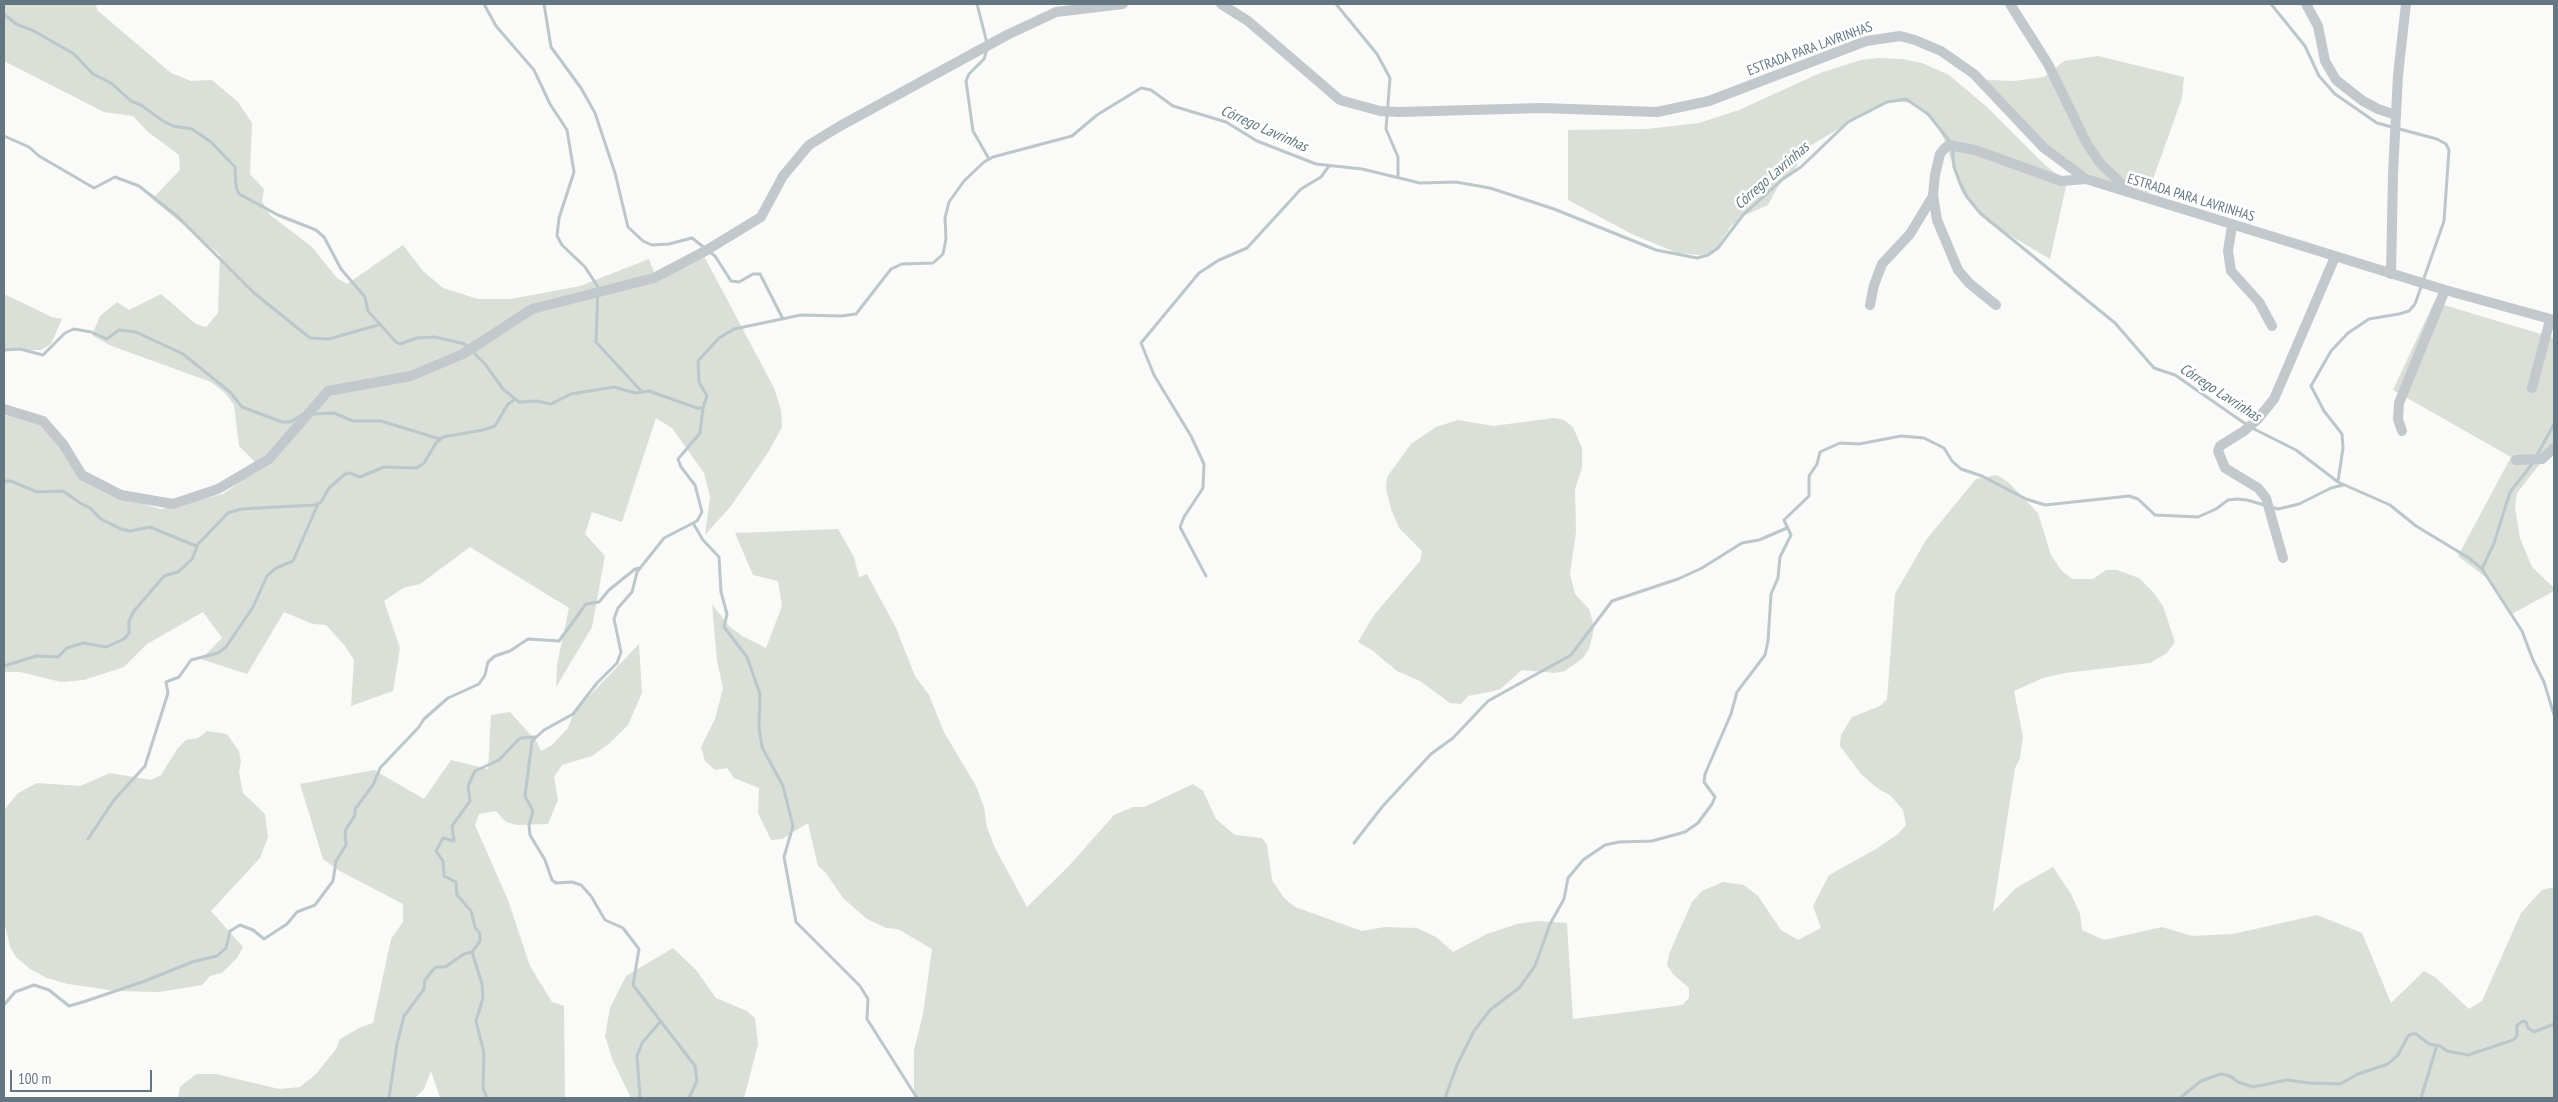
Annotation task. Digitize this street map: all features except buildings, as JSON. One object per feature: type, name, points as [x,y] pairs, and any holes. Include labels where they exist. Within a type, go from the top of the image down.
[{"type":"street","points":[[4,409],[43,420],[64,444],[82,475],[121,495],[174,504],[218,489],[269,459],[328,391],[412,376],[463,354],[532,308],[654,278],[761,218],[783,176],[809,145],[840,126],[1007,35],[1056,12],[1122,4]]},
{"type":"street","name":"ESTRADA PARA LAVRINHAS","points":[[1221,4],[1248,21],[1340,100],[1380,111],[1399,112],[1542,108],[1657,112],[1709,101],[1866,41],[1900,36],[1926,44],[1959,63],[1989,89],[2044,148],[2086,179],[2232,226],[2552,320]]},
{"type":"street","points":[[2010,4],[2048,64],[2095,157],[2113,177],[2134,195]]},
{"type":"street","points":[[2306,4],[2318,26],[2325,60],[2336,80],[2362,101],[2396,115]]},
{"type":"street","points":[[2391,274],[2399,59],[2406,4]]},
{"type":"street","points":[[1996,305],[1969,283],[1958,270],[1940,228],[1933,195],[1940,154],[1949,145],[1975,150],[2061,181],[2086,179]]},
{"type":"street","points":[[1870,305],[1874,285],[1882,264],[1910,234],[1933,195]]},
{"type":"street","points":[[2232,226],[2228,251],[2231,270],[2258,302],[2272,326]]},
{"type":"street","points":[[2283,558],[2266,498],[2258,488],[2225,468],[2218,451],[2220,446],[2244,431],[2257,420],[2274,399],[2335,257]]},
{"type":"street","points":[[2402,431],[2398,419],[2399,403],[2445,290]]},
{"type":"street","points":[[2532,388],[2552,320]]},
{"type":"street","points":[[2516,460],[2542,459],[2554,448]]},
{"type":"shaded area","points":[[4,4],[96,4],[97,10],[171,73],[191,81],[212,80],[238,102],[252,123],[250,174],[264,189],[262,201],[270,215],[312,247],[337,278],[347,284],[403,245],[423,271],[443,288],[478,299],[511,299],[580,286],[649,259],[656,277],[704,256],[774,388],[781,410],[782,427],[769,451],[731,506],[705,535],[710,497],[704,473],[672,428],[656,418],[622,522],[592,512],[585,534],[605,556],[592,627],[556,687],[557,665],[569,608],[470,547],[420,584],[403,588],[384,601],[400,648],[393,691],[351,706],[354,660],[345,646],[326,625],[313,624],[284,612],[247,674],[201,659],[222,638],[203,612],[147,644],[124,667],[84,680],[61,682],[20,672],[4,672],[4,415],[34,420],[51,436],[83,474],[146,505],[161,509],[223,494],[260,467],[239,446],[234,405],[225,393],[211,382],[109,345],[92,335],[100,316],[117,302],[129,310],[161,294],[196,324],[206,327],[218,313],[220,255],[152,199],[180,170],[179,155],[148,132],[133,116],[104,112],[4,61]]},
{"type":"shaded area","points":[[2098,56],[2184,77],[2182,98],[2148,193],[2098,179],[2056,157],[1986,80],[2014,81],[2044,77],[2064,61]]},
{"type":"shaded area","points":[[1878,58],[1902,59],[1922,63],[1949,75],[1987,107],[2045,165],[2067,182],[2050,259],[1989,223],[1962,193],[1944,139],[1931,116],[1914,103],[1891,101],[1803,150],[1794,173],[1781,181],[1768,205],[1743,216],[1731,226],[1714,252],[1700,255],[1677,253],[1632,234],[1568,200],[1568,130],[1647,129],[1699,123],[1739,110],[1820,73],[1861,60]]},
{"type":"shaded area","points":[[4,294],[52,317],[62,319],[51,344],[41,350],[4,350]]},
{"type":"shaded area","points":[[2434,302],[2554,338],[2554,446],[2517,493],[2515,507],[2520,538],[2532,567],[2554,588],[2554,591],[2510,615],[2492,582],[2458,556],[2511,457],[2393,390]]},
{"type":"shaded area","points":[[1554,418],[1564,420],[1573,427],[1582,448],[1582,468],[1575,489],[1576,532],[1570,574],[1575,594],[1589,609],[1592,619],[1594,629],[1589,649],[1583,658],[1565,671],[1555,673],[1522,670],[1499,690],[1468,696],[1461,704],[1450,703],[1420,681],[1397,671],[1373,651],[1358,642],[1374,615],[1420,561],[1422,551],[1399,528],[1391,509],[1386,489],[1387,477],[1411,444],[1436,427],[1458,420],[1493,426]]},
{"type":"shaded area","points":[[1997,475],[2009,483],[2038,513],[2051,555],[2061,570],[2072,579],[2093,579],[2106,570],[2117,570],[2139,578],[2153,592],[2163,606],[2175,642],[2167,653],[2150,663],[2065,673],[2043,678],[2014,691],[2023,737],[2020,758],[2015,768],[1993,912],[2016,888],[2053,867],[2071,894],[2080,914],[2082,930],[2104,940],[2162,927],[2192,936],[2233,934],[2317,915],[2362,933],[2391,1003],[2424,971],[2435,977],[2469,1009],[2482,1001],[2521,913],[2542,890],[2554,887],[2554,1098],[914,1098],[914,1050],[923,1014],[932,949],[898,929],[886,928],[867,919],[844,899],[825,872],[818,866],[808,823],[782,839],[771,840],[758,813],[759,788],[734,778],[727,768],[715,770],[705,761],[701,747],[715,719],[723,688],[717,661],[712,604],[729,626],[742,636],[766,648],[782,606],[778,581],[753,575],[735,533],[838,529],[854,557],[859,577],[867,574],[896,628],[915,676],[929,695],[944,732],[976,786],[995,848],[1027,907],[1068,867],[1114,815],[1133,807],[1144,807],[1193,784],[1203,791],[1216,819],[1235,835],[1262,838],[1267,845],[1272,880],[1284,898],[1295,907],[1362,931],[1385,927],[1417,928],[1436,937],[1453,952],[1487,934],[1517,924],[1537,921],[1567,923],[1573,1019],[1682,1005],[1689,998],[1689,988],[1673,974],[1667,965],[1669,954],[1692,902],[1702,891],[1723,882],[1744,885],[1758,896],[1781,930],[1798,940],[1821,928],[1813,906],[1829,875],[1876,849],[1898,834],[1906,825],[1903,810],[1891,796],[1877,788],[1861,774],[1840,746],[1841,735],[1852,717],[1880,706],[1887,699],[1895,594],[1926,540],[1976,479]]},
{"type":"shaded area","points":[[639,644],[642,693],[628,725],[610,743],[592,756],[562,765],[554,777],[558,800],[548,824],[517,825],[506,822],[496,811],[479,814],[475,825],[508,900],[530,966],[552,1002],[564,1006],[565,1098],[440,1098],[431,1071],[424,1089],[415,1098],[178,1098],[180,1087],[196,1074],[216,1074],[279,1089],[300,1087],[316,1074],[336,1049],[340,1039],[359,1028],[373,1023],[391,939],[403,922],[403,904],[338,870],[323,859],[300,784],[374,770],[424,799],[451,760],[488,769],[491,715],[510,712],[537,742],[541,751],[552,745],[568,728],[574,712]]},
{"type":"shaded area","points":[[207,731],[227,734],[239,751],[241,762],[239,772],[243,793],[265,814],[268,837],[260,858],[211,911],[243,947],[237,958],[222,973],[210,976],[202,985],[159,992],[116,991],[68,984],[47,978],[30,969],[16,957],[10,947],[4,921],[4,810],[18,793],[37,783],[80,786],[110,773],[151,780],[161,775],[178,748],[186,740],[198,738]]},
{"type":"shaded area","points":[[673,948],[696,970],[716,998],[747,1011],[755,1018],[758,1044],[744,1098],[631,1098],[613,1061],[605,1036],[610,1008],[626,976]]},
{"type":"waterway","points":[[484,4],[496,26],[534,70],[550,104],[567,130],[574,172],[559,218],[557,236],[562,245],[585,267],[598,287],[596,342],[642,392]]},
{"type":"waterway","points":[[544,4],[551,47],[581,88],[595,113],[615,173],[628,227],[643,241],[652,245],[669,244],[692,238],[715,256],[731,281],[739,282],[753,274],[760,274],[783,319]]},
{"type":"waterway","points":[[977,4],[987,43]]},
{"type":"waterway","points":[[1336,4],[1377,54],[1390,78],[1386,129],[1398,157],[1398,177]]},
{"type":"waterway","points":[[2271,4],[2305,46],[2319,76],[2335,94],[2377,123],[2437,139],[2446,144],[2449,150],[2444,221],[2415,304],[2409,311],[2369,319],[2348,333],[2331,351],[2311,386],[2324,411],[2342,434],[2343,448],[2338,481]]},
{"type":"waterway","points":[[4,14],[16,24],[34,31],[74,54],[93,74],[111,83],[131,101],[141,105],[163,121],[173,126],[192,129],[211,142],[235,167],[236,187],[239,194],[278,215],[316,230],[324,237],[341,269],[365,297],[368,311],[396,342],[400,344],[417,338],[435,337],[465,344],[485,364],[503,389],[519,402],[537,401],[551,404],[571,394],[614,387],[635,393],[649,391],[697,408],[703,408]]},
{"type":"waterway","points":[[987,49],[984,59],[969,74],[966,81],[973,131],[989,159]]},
{"type":"waterway","name":"Córrego Lavrinhas","points":[[703,408],[707,396],[699,382],[698,361],[719,338],[734,329],[801,315],[841,316],[856,314],[891,269],[902,264],[933,263],[943,254],[946,239],[945,218],[949,202],[964,181],[984,162],[993,157],[1072,136],[1097,115],[1141,88],[1151,90],[1173,106],[1226,122],[1257,141],[1316,164],[1362,169],[1420,183],[1456,182],[1490,188],[1554,209],[1656,250],[1697,258],[1708,255],[1718,248],[1743,215],[1783,179],[1801,167],[1848,122],[1887,102],[1906,99],[1928,114],[1952,144],[1954,167],[1960,183],[1967,197],[1980,213],[2115,323],[2154,368],[2175,375],[2250,427],[2296,450],[2338,482],[2390,505],[2416,526],[2469,558],[2482,569],[2522,631],[2544,682],[2554,715]]},
{"type":"waterway","points":[[4,136],[29,147],[39,156],[94,188],[115,177],[139,186],[177,216],[254,293],[310,338],[329,339],[378,325]]},
{"type":"waterway","points":[[1206,576],[1180,527],[1184,517],[1203,488],[1204,464],[1191,436],[1154,375],[1141,343],[1199,273],[1219,260],[1247,248],[1301,189],[1321,177],[1329,166]]},
{"type":"waterway","points":[[4,350],[20,349],[43,355],[65,333],[74,329],[91,332],[107,339],[119,330],[136,332],[183,354],[230,392],[242,407],[282,422],[290,422],[302,415]]},
{"type":"waterway","name":"Córrego Lavrinhas","points":[[4,666],[36,656],[58,657],[67,648],[83,643],[106,647],[124,639],[129,633],[129,621],[134,611],[164,576],[178,572],[192,559],[198,544],[228,513],[241,509],[315,505],[321,502],[329,488],[345,474],[350,473],[360,477],[384,467],[417,468],[424,463],[436,443],[443,437],[495,426],[508,404],[514,400]]},
{"type":"waterway","points":[[689,1098],[697,1081],[695,1066],[633,985],[639,949],[623,928],[605,920],[591,896],[581,885],[572,882],[556,883],[552,880],[545,860],[530,835],[529,825],[533,811],[525,796],[532,741],[544,730],[573,714],[597,683],[617,663],[621,652],[614,619],[618,608],[632,592],[637,572],[664,538],[697,521],[702,512],[695,485],[681,467],[678,459],[700,433],[703,408]]},
{"type":"waterway","points":[[313,414],[334,413],[353,421],[381,421],[440,439]]},
{"type":"waterway","points":[[2536,457],[2554,424]]},
{"type":"waterway","points":[[1445,1098],[1457,1065],[1474,1031],[1490,1010],[1519,988],[1535,966],[1550,924],[1564,899],[1568,878],[1583,860],[1605,845],[1619,842],[1652,841],[1685,832],[1698,823],[1712,804],[1715,797],[1704,782],[1705,774],[1731,714],[1737,692],[1765,655],[1768,641],[1771,594],[1778,578],[1780,557],[1791,535],[1784,520],[1809,496],[1809,476],[1817,464],[1820,452],[1840,443],[1859,444],[1901,436],[1924,438],[1944,448],[1952,461],[1961,469],[1982,476],[2026,499],[2045,505],[2129,496],[2138,499],[2155,515],[2198,517],[2216,509],[2228,500],[2237,499],[2278,509],[2299,504],[2331,488],[2343,485]]},
{"type":"waterway","points":[[2482,569],[2494,543],[2510,492],[2533,463]]},
{"type":"waterway","points":[[4,481],[11,481],[37,492],[63,491],[90,508],[101,519],[121,529],[130,531],[150,527],[196,546]]},
{"type":"waterway","points":[[88,839],[114,800],[145,766],[168,693],[166,682],[179,677],[191,660],[218,653],[226,647],[253,607],[267,576],[276,568],[293,561],[318,504]]},
{"type":"waterway","points":[[693,523],[703,540],[719,557],[721,592],[727,614],[724,627],[747,657],[760,694],[759,728],[762,747],[783,786],[793,826],[784,857],[796,922],[860,986],[868,999],[867,1019],[917,1098]]},
{"type":"waterway","points":[[1354,843],[1382,807],[1431,754],[1453,738],[1488,701],[1571,655],[1612,601],[1678,579],[1702,568],[1742,543],[1759,540],[1787,528]]},
{"type":"waterway","points":[[4,1005],[15,992],[34,985],[49,990],[69,1006],[86,1001],[145,981],[192,962],[217,956],[226,948],[230,931],[240,925],[253,930],[264,939],[287,924],[297,912],[315,905],[333,881],[336,861],[346,845],[345,831],[355,815],[355,809],[373,785],[380,768],[419,727],[424,719],[448,698],[479,684],[485,675],[488,662],[495,656],[510,651],[528,639],[559,641],[586,604],[599,602],[609,590],[635,569],[640,568]]},
{"type":"waterway","points":[[487,1098],[483,1088],[484,1053],[476,1021],[483,998],[482,984],[472,952],[480,941],[480,934],[475,927],[471,911],[457,895],[456,882],[444,876],[443,861],[436,851],[443,838],[454,841],[452,826],[470,801],[468,786],[475,771],[499,760],[520,738],[535,737]]},
{"type":"waterway","points":[[389,1098],[397,1044],[404,1016],[424,989],[425,980],[436,967],[445,967],[464,954],[472,952]]},
{"type":"waterway","points":[[2180,1098],[2201,1081],[2221,1074],[2230,1076],[2238,1082],[2253,1087],[2287,1080],[2340,1084],[2358,1074],[2388,1064],[2398,1055],[2408,1036],[2412,1034],[2416,1034],[2429,1044],[2440,1046],[2447,1051],[2468,1055],[2513,1040],[2517,1036],[2517,1025],[2523,1021],[2534,1032],[2554,1024]]},
{"type":"waterway","points":[[640,1098],[637,1056],[642,1043],[660,1022]]},
{"type":"waterway","points":[[2421,1098],[2437,1045]]}]
